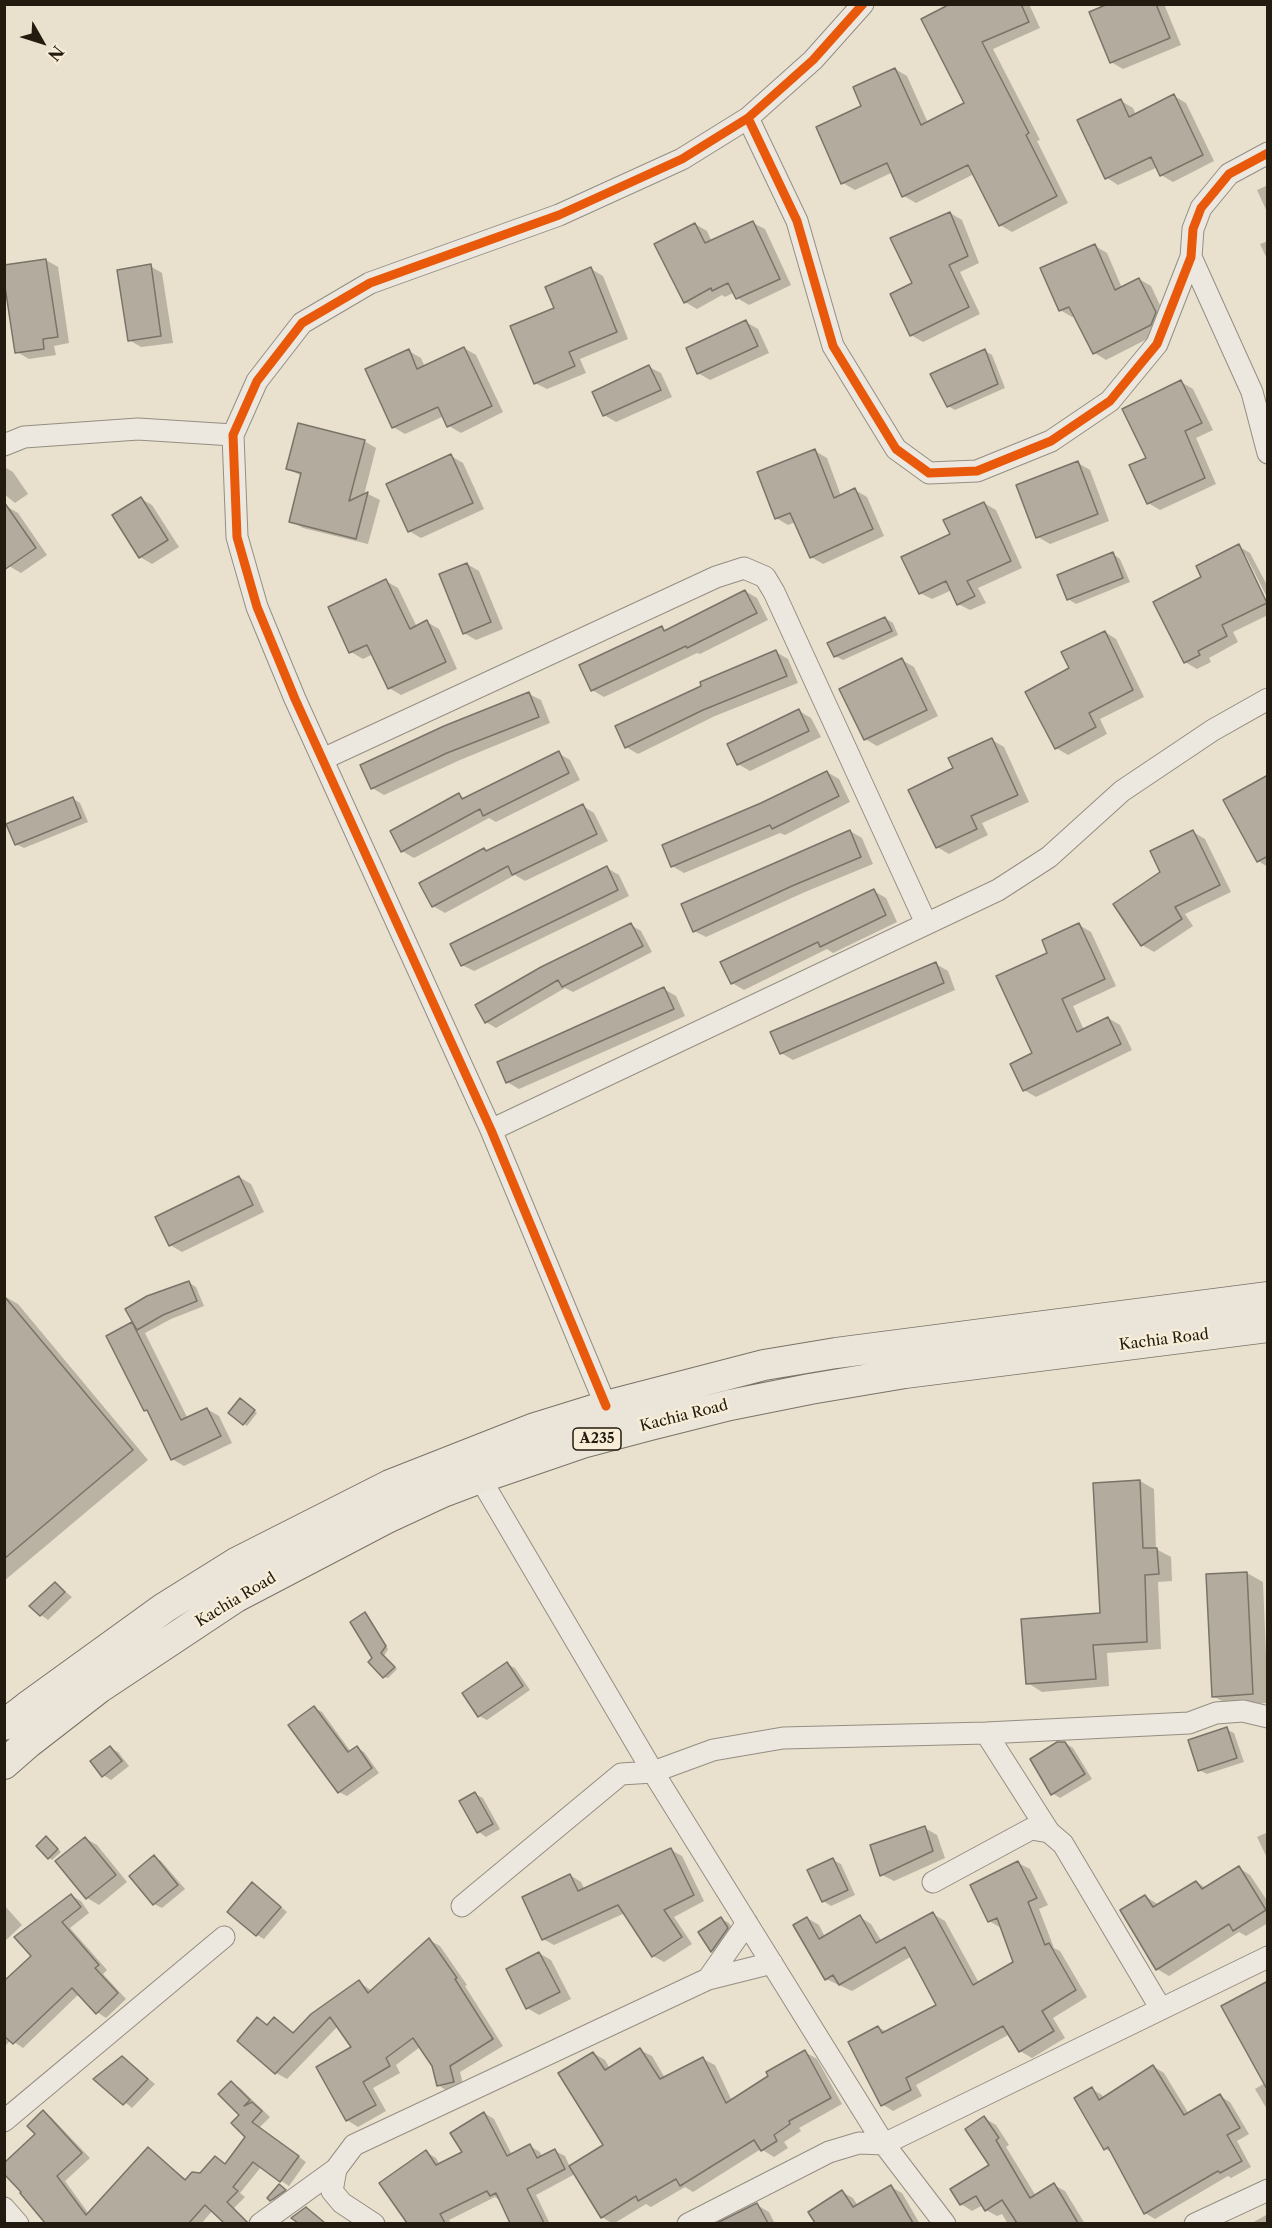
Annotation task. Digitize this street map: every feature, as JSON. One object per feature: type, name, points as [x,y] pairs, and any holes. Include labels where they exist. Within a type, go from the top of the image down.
[{"type":"highway","name":"Kachia Road","points":[[4,1725],[164,1608],[246,1558],[390,1485],[535,1428],[606,1406],[764,1365],[1268,1297]]},
{"type":"highway","name":"Kachia Road","points":[[4,1764],[99,1688],[236,1597],[385,1519],[443,1492],[480,1478],[582,1443],[718,1408],[787,1394],[905,1373],[1268,1327]]},
{"type":"street","points":[[606,1406],[491,1130],[322,759],[257,607],[237,537],[233,435],[257,381],[302,323],[370,283],[559,215],[682,159],[748,118],[813,60],[863,4]]},
{"type":"street","points":[[748,118],[797,221],[833,346],[896,449],[929,473],[977,471],[1051,441],[1110,401],[1157,344],[1191,257],[1193,230],[1201,208],[1229,174],[1268,153]]},
{"type":"street","points":[[1191,257],[1252,392],[1268,453]]},
{"type":"street","points":[[4,445],[24,437],[138,429],[233,435]]},
{"type":"street","points":[[322,759],[705,582],[744,568],[765,577],[774,592],[926,923]]},
{"type":"street","points":[[491,1130],[998,890],[1049,857],[1122,791],[1213,730],[1268,699]]},
{"type":"street","points":[[480,1478],[653,1772],[884,2144],[945,2223]]},
{"type":"street","points":[[462,1906],[621,1774],[653,1772],[713,1750],[783,1738],[986,1734],[1189,1723],[1216,1713],[1243,1711],[1268,1717]]},
{"type":"street","points":[[986,1734],[1049,1832],[1063,1845],[1161,2009]]},
{"type":"street","points":[[933,1882],[1031,1829],[1049,1832]]},
{"type":"street","points":[[708,1979],[747,1923]]},
{"type":"street","points":[[4,2121],[224,1938]]},
{"type":"street","points":[[688,2223],[829,2152],[859,2143],[884,2144],[1268,1957]]},
{"type":"street","points":[[260,2223],[336,2169],[354,2145],[708,1979],[772,1963]]},
{"type":"street","points":[[336,2169],[332,2191],[342,2203],[374,2223]]},
{"type":"street","points":[[1195,2223],[1268,2190]]},
{"type":"street","points":[[4,2208],[18,2223]]},
{"type":"building","points":[[950,4],[1021,4],[1029,22],[982,42],[1029,133],[1026,135],[1057,196],[999,226],[968,165],[902,197],[887,163],[841,184],[816,127],[861,106],[853,87],[895,68],[921,125],[964,103],[921,19]]},
{"type":"building","points":[[1108,4],[1156,4],[1170,38],[1110,63],[1089,12]]},
{"type":"building","points":[[1174,94],[1203,155],[1160,176],[1151,157],[1105,179],[1077,120],[1121,99],[1129,117]]},
{"type":"building","points":[[950,212],[968,256],[949,265],[969,307],[910,336],[890,294],[912,283],[890,238]]},
{"type":"building","points":[[753,221],[780,279],[736,299],[728,283],[712,291],[711,288],[684,303],[654,244],[695,223],[705,243]]},
{"type":"building","points":[[1095,244],[1115,290],[1139,278],[1156,312],[1151,325],[1093,354],[1069,307],[1059,311],[1040,268]]},
{"type":"building","points":[[46,259],[58,337],[43,339],[44,349],[15,353],[4,280],[4,265]]},
{"type":"building","points":[[151,264],[161,336],[128,341],[117,270]]},
{"type":"building","points":[[591,267],[617,332],[569,352],[575,366],[534,384],[510,326],[554,308],[545,287]]},
{"type":"building","points":[[746,320],[758,346],[697,374],[686,348]]},
{"type":"building","points":[[464,347],[492,406],[447,427],[438,407],[392,428],[365,369],[409,349],[417,369]]},
{"type":"building","points":[[985,349],[998,384],[947,407],[930,374]]},
{"type":"building","points":[[649,365],[661,390],[603,416],[592,392]]},
{"type":"building","points":[[1181,380],[1202,423],[1185,431],[1205,478],[1147,504],[1129,465],[1146,458],[1122,409]]},
{"type":"building","points":[[298,423],[365,440],[349,501],[368,492],[356,539],[289,522],[301,473],[286,469]]},
{"type":"building","points":[[815,449],[834,498],[855,488],[873,529],[810,558],[790,513],[775,519],[757,472]]},
{"type":"building","points":[[451,454],[473,503],[408,532],[386,484]]},
{"type":"building","points":[[1078,461],[1098,514],[1036,538],[1016,485]]},
{"type":"building","points":[[141,497],[168,540],[139,558],[112,515]]},
{"type":"building","points":[[4,502],[36,548],[4,570]]},
{"type":"building","points":[[984,502],[1011,561],[967,581],[975,596],[957,605],[946,581],[919,594],[901,557],[950,534],[943,520]]},
{"type":"building","points":[[1239,544],[1267,603],[1222,625],[1227,636],[1198,651],[1200,655],[1184,663],[1153,602],[1201,577],[1196,566]]},
{"type":"building","points":[[1113,552],[1123,578],[1067,600],[1057,575]]},
{"type":"building","points":[[467,563],[491,622],[463,634],[439,574]]},
{"type":"building","points":[[386,579],[410,629],[427,620],[446,662],[388,689],[367,645],[349,653],[328,607]]},
{"type":"building","points":[[745,590],[757,613],[687,648],[686,646],[591,691],[579,665],[662,626],[664,631]]},
{"type":"building","points":[[885,617],[892,631],[834,657],[827,643]]},
{"type":"building","points":[[1105,631],[1133,690],[1089,713],[1096,727],[1055,749],[1025,692],[1069,668],[1061,652]]},
{"type":"building","points":[[776,650],[787,676],[703,710],[625,748],[615,726],[701,686],[700,682]]},
{"type":"building","points":[[902,658],[927,710],[864,740],[839,689]]},
{"type":"building","points":[[529,692],[539,717],[447,753],[371,789],[360,765],[444,726]]},
{"type":"building","points":[[799,709],[809,731],[737,765],[727,744]]},
{"type":"building","points":[[992,738],[1018,795],[971,816],[977,829],[936,848],[908,790],[953,768],[948,758]]},
{"type":"building","points":[[559,751],[569,773],[483,816],[480,809],[401,852],[390,831],[459,793],[462,799]]},
{"type":"building","points":[[827,771],[839,796],[772,829],[770,825],[671,867],[662,845],[761,803]]},
{"type":"building","points":[[1268,775],[1268,856],[1257,862],[1223,800]]},
{"type":"building","points":[[73,797],[81,818],[15,845],[6,824]]},
{"type":"building","points":[[583,804],[597,834],[512,875],[508,866],[432,907],[419,883],[484,848],[486,851]]},
{"type":"building","points":[[850,830],[861,857],[693,932],[681,904]]},
{"type":"building","points":[[1193,830],[1220,885],[1175,907],[1182,919],[1141,946],[1113,904],[1160,872],[1150,851]]},
{"type":"building","points":[[607,866],[618,890],[461,966],[450,944]]},
{"type":"building","points":[[874,889],[886,915],[820,947],[818,942],[731,984],[720,962]]},
{"type":"building","points":[[631,923],[643,946],[562,987],[558,980],[485,1023],[475,1005],[541,967]]},
{"type":"building","points":[[1079,923],[1105,979],[1062,999],[1077,1032],[1108,1017],[1121,1044],[1023,1091],[1010,1064],[1032,1053],[996,976],[1047,953],[1042,940]]},
{"type":"building","points":[[936,962],[944,983],[780,1054],[770,1032]]},
{"type":"building","points":[[664,987],[674,1009],[506,1083],[497,1062]]},
{"type":"building","points":[[239,1176],[253,1205],[169,1246],[155,1217]]},
{"type":"building","points":[[189,1281],[197,1301],[163,1315],[137,1330],[125,1309],[147,1296]]},
{"type":"building","points":[[4,1296],[133,1450],[4,1559]]},
{"type":"building","points":[[132,1322],[181,1420],[207,1408],[221,1436],[171,1460],[147,1410],[144,1411],[106,1336]]},
{"type":"building","points":[[240,1398],[255,1410],[243,1425],[228,1413]]},
{"type":"building","points":[[1140,1480],[1143,1548],[1157,1548],[1159,1574],[1145,1575],[1147,1642],[1093,1645],[1096,1679],[1026,1684],[1021,1619],[1100,1613],[1093,1483]]},
{"type":"building","points":[[1247,1572],[1253,1694],[1212,1697],[1206,1574]]},
{"type":"building","points":[[55,1582],[65,1592],[40,1616],[29,1606]]},
{"type":"building","points":[[365,1612],[386,1646],[381,1653],[395,1667],[383,1678],[368,1662],[372,1658],[350,1622]]},
{"type":"building","points":[[507,1662],[523,1686],[478,1717],[462,1693]]},
{"type":"building","points":[[314,1706],[348,1752],[357,1746],[372,1768],[338,1793],[288,1725]]},
{"type":"building","points":[[1227,1727],[1237,1758],[1198,1771],[1188,1740]]},
{"type":"building","points":[[1057,1742],[1065,1742],[1085,1774],[1051,1795],[1030,1759]]},
{"type":"building","points":[[110,1746],[122,1761],[102,1777],[90,1761]]},
{"type":"building","points":[[475,1792],[493,1824],[477,1833],[459,1801]]},
{"type":"building","points":[[925,1826],[933,1851],[880,1876],[870,1845]]},
{"type":"building","points":[[46,1836],[58,1849],[48,1859],[36,1846]]},
{"type":"building","points":[[85,1837],[116,1875],[86,1899],[55,1861]]},
{"type":"building","points":[[671,1848],[694,1895],[664,1910],[682,1937],[652,1957],[618,1905],[542,1940],[522,1897],[570,1874],[578,1891]]},
{"type":"building","points":[[154,1855],[178,1885],[153,1905],[129,1876]]},
{"type":"building","points":[[833,1858],[848,1890],[822,1902],[807,1870]]},
{"type":"building","points":[[1018,1861],[1037,1898],[1028,1902],[1045,1945],[1049,1943],[1076,1990],[1042,2011],[1054,2031],[1019,2052],[1003,2026],[906,2078],[911,2090],[881,2106],[848,2042],[878,2026],[882,2033],[936,2005],[905,1947],[839,1985],[833,1975],[825,1980],[793,1925],[807,1917],[819,1939],[860,1915],[876,1943],[933,1912],[973,1985],[1013,1962],[997,1918],[988,1922],[970,1885]]},
{"type":"building","points":[[1239,1866],[1266,1910],[1233,1931],[1229,1924],[1156,1970],[1120,1910],[1145,1895],[1153,1907],[1196,1881],[1202,1889]]},
{"type":"building","points":[[252,1882],[281,1907],[256,1936],[227,1912]]},
{"type":"building","points":[[71,1894],[81,1907],[62,1922],[99,1965],[95,1968],[118,1993],[96,2014],[72,1988],[13,2044],[4,2036],[4,1981],[31,1956],[14,1937]]},
{"type":"building","points":[[721,1917],[728,1928],[711,1952],[698,1932]]},
{"type":"building","points":[[429,1938],[457,1978],[455,1979],[493,2039],[450,2066],[454,2082],[437,2086],[432,2066],[413,2038],[386,2058],[390,2066],[363,2082],[376,2105],[346,2121],[316,2067],[351,2047],[330,2017],[275,2074],[237,2041],[257,2017],[267,2025],[274,2017],[293,2033],[311,2014],[359,1980],[368,1993]]},
{"type":"building","points":[[539,1952],[560,1992],[526,2009],[506,1969]]},
{"type":"building","points":[[1268,1981],[1268,2091],[1221,2006]]},
{"type":"building","points":[[640,2048],[660,2079],[703,2057],[726,2103],[768,2076],[766,2072],[805,2050],[831,2098],[789,2121],[790,2124],[774,2135],[777,2141],[761,2151],[754,2140],[680,2186],[676,2179],[638,2201],[636,2196],[601,2218],[569,2166],[603,2145],[558,2073],[593,2052],[605,2070]]},
{"type":"building","points":[[122,2056],[148,2079],[123,2105],[93,2079]]},
{"type":"building","points":[[1153,2065],[1184,2115],[1220,2094],[1240,2128],[1227,2135],[1242,2161],[1220,2173],[1218,2171],[1144,2214],[1108,2147],[1104,2150],[1074,2098],[1092,2087],[1099,2100]]},
{"type":"building","points":[[231,2081],[250,2100],[244,2106],[252,2102],[262,2111],[252,2122],[299,2156],[280,2182],[253,2162],[233,2187],[238,2191],[227,2202],[248,2223],[224,2223],[205,2205],[189,2223],[45,2223],[4,2174],[4,2163],[35,2134],[27,2126],[43,2110],[82,2153],[57,2176],[86,2215],[148,2147],[185,2180],[192,2172],[200,2173],[215,2156],[225,2164],[245,2137],[231,2123],[239,2115],[218,2094]]},
{"type":"building","points":[[484,2112],[507,2156],[530,2144],[537,2158],[555,2149],[565,2169],[527,2189],[544,2223],[510,2223],[496,2193],[490,2196],[487,2191],[440,2214],[445,2223],[407,2223],[379,2183],[426,2150],[436,2165],[462,2152],[450,2133]]},
{"type":"building","points":[[984,2116],[999,2138],[996,2140],[1030,2198],[1054,2183],[1078,2223],[1017,2223],[1002,2200],[985,2211],[976,2196],[960,2205],[950,2189],[989,2165],[965,2129]]},
{"type":"building","points":[[279,2184],[286,2190],[270,2201],[267,2198]]},
{"type":"building","points":[[891,2185],[913,2223],[815,2223],[808,2212],[842,2190],[853,2207]]},
{"type":"building","points":[[757,2203],[768,2223],[717,2223]]},
{"type":"building","points":[[306,2207],[325,2223],[298,2223],[291,2218]]},
{"type":"cycle path","points":[[606,1406],[491,1130],[295,699],[257,607],[237,537],[233,435],[257,381],[302,323],[370,283],[559,215],[682,159],[748,118],[813,60],[863,4]]},
{"type":"cycle path","points":[[748,118],[797,221],[833,346],[896,449],[929,473],[977,471],[1051,441],[1110,401],[1157,344],[1191,257],[1193,229],[1201,208],[1229,174],[1268,153]]}]
